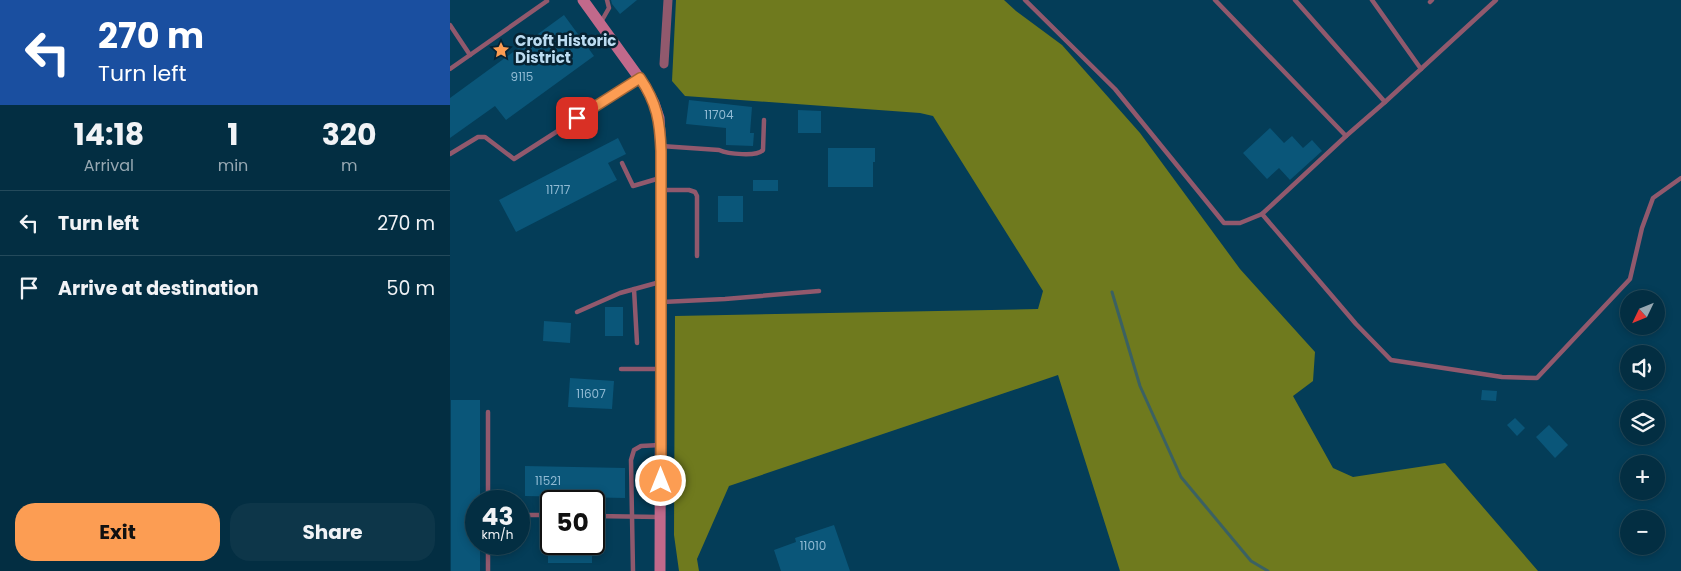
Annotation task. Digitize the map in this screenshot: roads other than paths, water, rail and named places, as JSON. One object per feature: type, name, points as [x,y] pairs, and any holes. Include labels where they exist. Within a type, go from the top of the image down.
[{"type":"main road","points":[[583,0],[640,78],[654,103],[659,118],[661,146],[660,571]]},
{"type":"street","points":[[664,64],[668,0]]},
{"type":"lane","points":[[600,24],[609,8],[607,0]]},
{"type":"lane","points":[[1025,0],[1115,89],[1224,224],[1240,223],[1262,214],[1496,0]]},
{"type":"lane","points":[[1215,0],[1346,136]]},
{"type":"lane","points":[[1295,0],[1385,102]]},
{"type":"lane","points":[[1372,0],[1421,70]]},
{"type":"lane","points":[[450,69],[547,1]]},
{"type":"lane","points":[[450,26],[470,55]]},
{"type":"lane","points":[[450,154],[478,137],[484,137],[514,158],[640,78]]},
{"type":"lane","points":[[661,146],[719,150],[726,153],[757,154],[763,150],[764,120]]},
{"type":"lane","points":[[622,163],[633,186],[661,177]]},
{"type":"lane","points":[[1262,214],[1356,324],[1391,360],[1502,377],[1537,378],[1630,279],[1642,228],[1653,198],[1681,178]]},
{"type":"lane","points":[[661,190],[689,190],[695,192],[697,196],[697,256]]},
{"type":"lane","points":[[577,312],[620,293],[661,282]]},
{"type":"lane","points":[[634,289],[637,343]]},
{"type":"lane","points":[[661,302],[725,300],[819,291]]},
{"type":"lane","points":[[621,369],[661,369]]},
{"type":"lane","points":[[488,412],[488,490]]},
{"type":"lane","points":[[633,571],[631,460],[634,450],[640,446],[661,444]]},
{"type":"lane","points":[[605,516],[661,517]]},
{"type":"lane","points":[[488,555],[488,571]]},
{"type":"waterway","points":[[1112,292],[1140,386],[1181,477],[1251,561],[1268,571]]},
{"type":"place","name":"Croft Historic District","points":[[501,50]]}]
